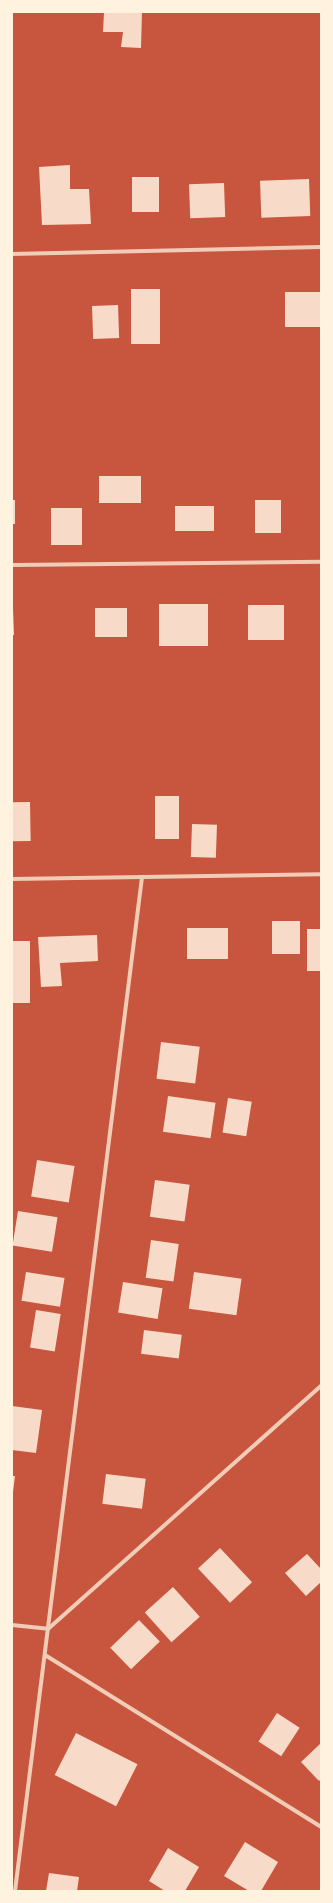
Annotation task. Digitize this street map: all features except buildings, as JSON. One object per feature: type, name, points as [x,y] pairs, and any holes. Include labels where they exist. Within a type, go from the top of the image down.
[{"type":"street","points":[[12,254],[321,247]]},
{"type":"street","points":[[12,565],[321,562]]},
{"type":"street","points":[[12,879],[321,874]]},
{"type":"street","points":[[15,1891],[142,877]]},
{"type":"street","points":[[12,1624],[48,1629],[321,1386]]},
{"type":"street","points":[[45,1655],[321,1827]]}]
